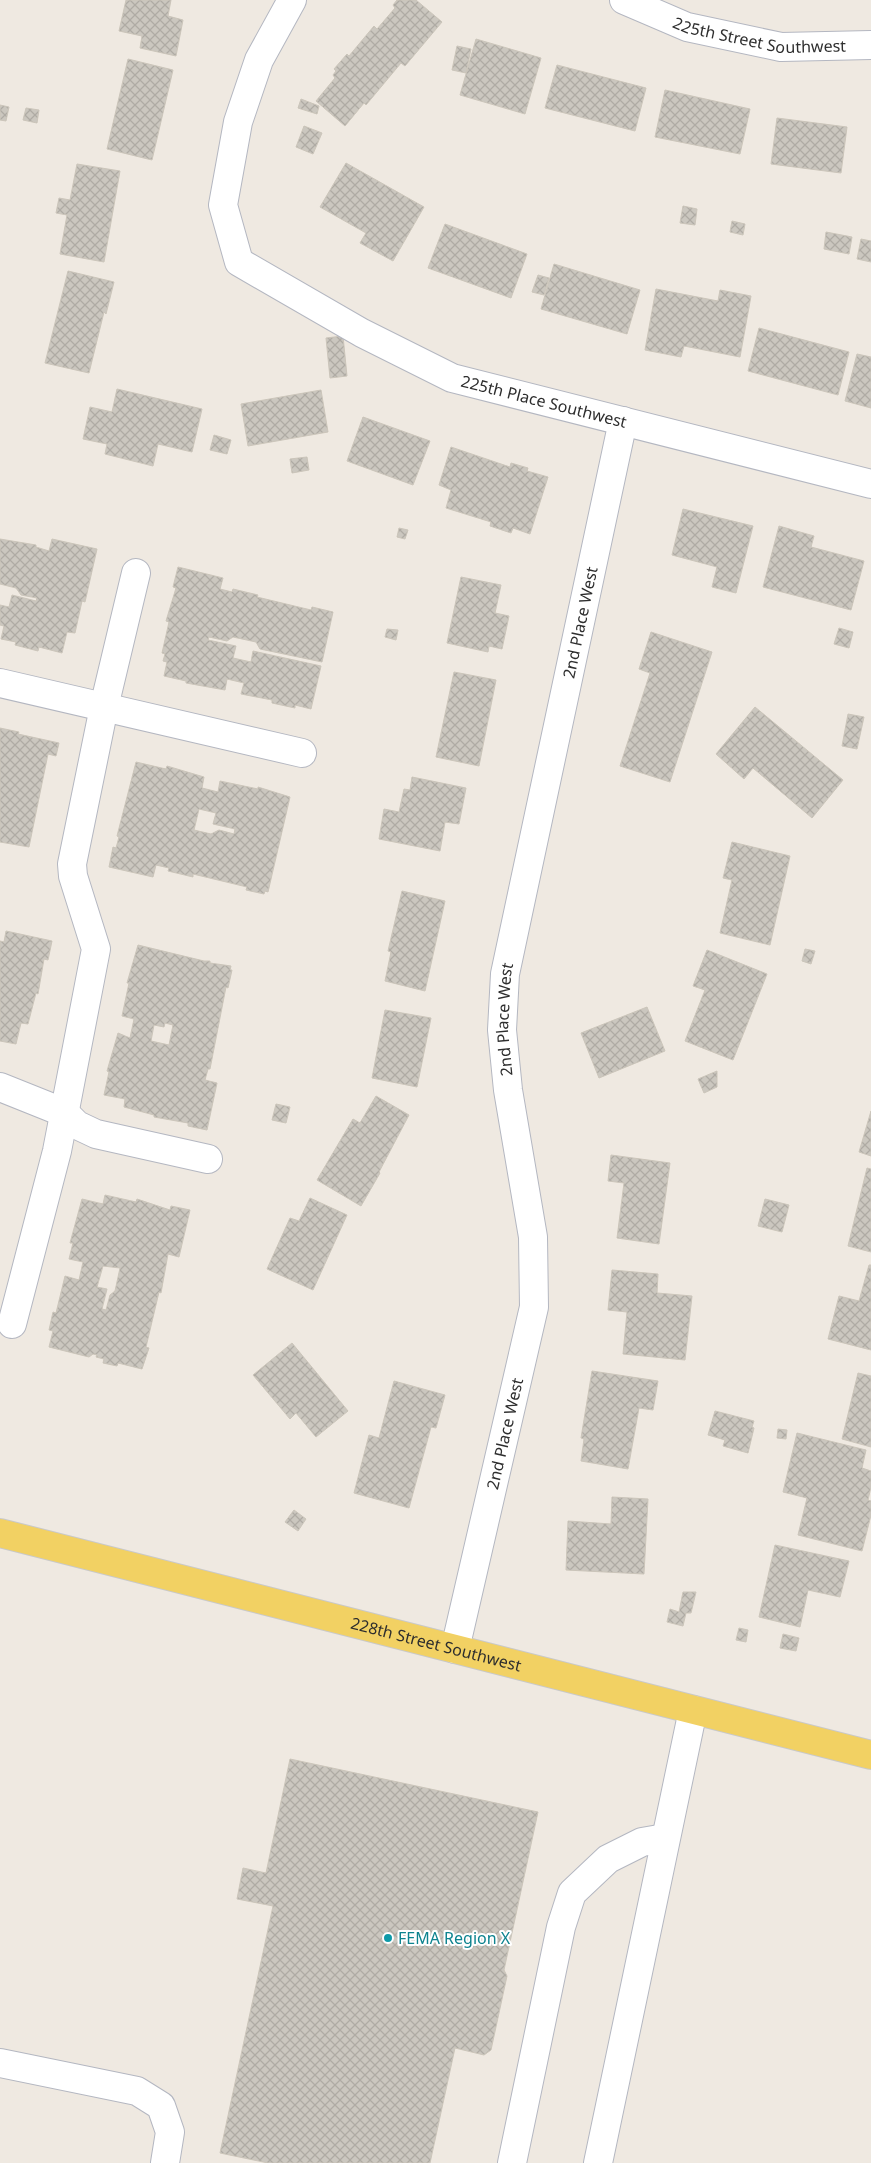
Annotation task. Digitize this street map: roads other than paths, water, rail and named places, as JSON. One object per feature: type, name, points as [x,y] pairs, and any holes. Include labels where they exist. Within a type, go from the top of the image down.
[{"type":"main road","name":"228th Street Southwest","points":[[0,1533],[871,1755]]},
{"type":"street","name":"225th Place Southwest","points":[[292,0],[259,60],[238,122],[223,205],[240,262],[362,333],[452,378],[871,484]]},
{"type":"street","name":"225th Street Southwest","points":[[624,0],[687,27],[780,47],[871,45]]},
{"type":"street","name":"2nd Place West","points":[[455,1649],[534,1307],[533,1237],[508,1090],[502,1030],[505,974],[623,422]]},
{"type":"street","points":[[12,1324],[57,1151],[96,949],[73,876],[72,864],[104,707],[136,574]]},
{"type":"street","points":[[0,683],[302,753]]},
{"type":"street","points":[[0,1087],[65,1113],[78,1125],[96,1134],[208,1159]]},
{"type":"street","points":[[598,2163],[693,1710]]},
{"type":"street","points":[[512,2163],[561,1927],[572,1893],[608,1859],[642,1842],[665,1838]]},
{"type":"street","points":[[0,2063],[137,2091],[161,2106],[170,2132],[165,2163]]},
{"type":"place","name":"FEMA Region X","points":[[388,1938]]}]
